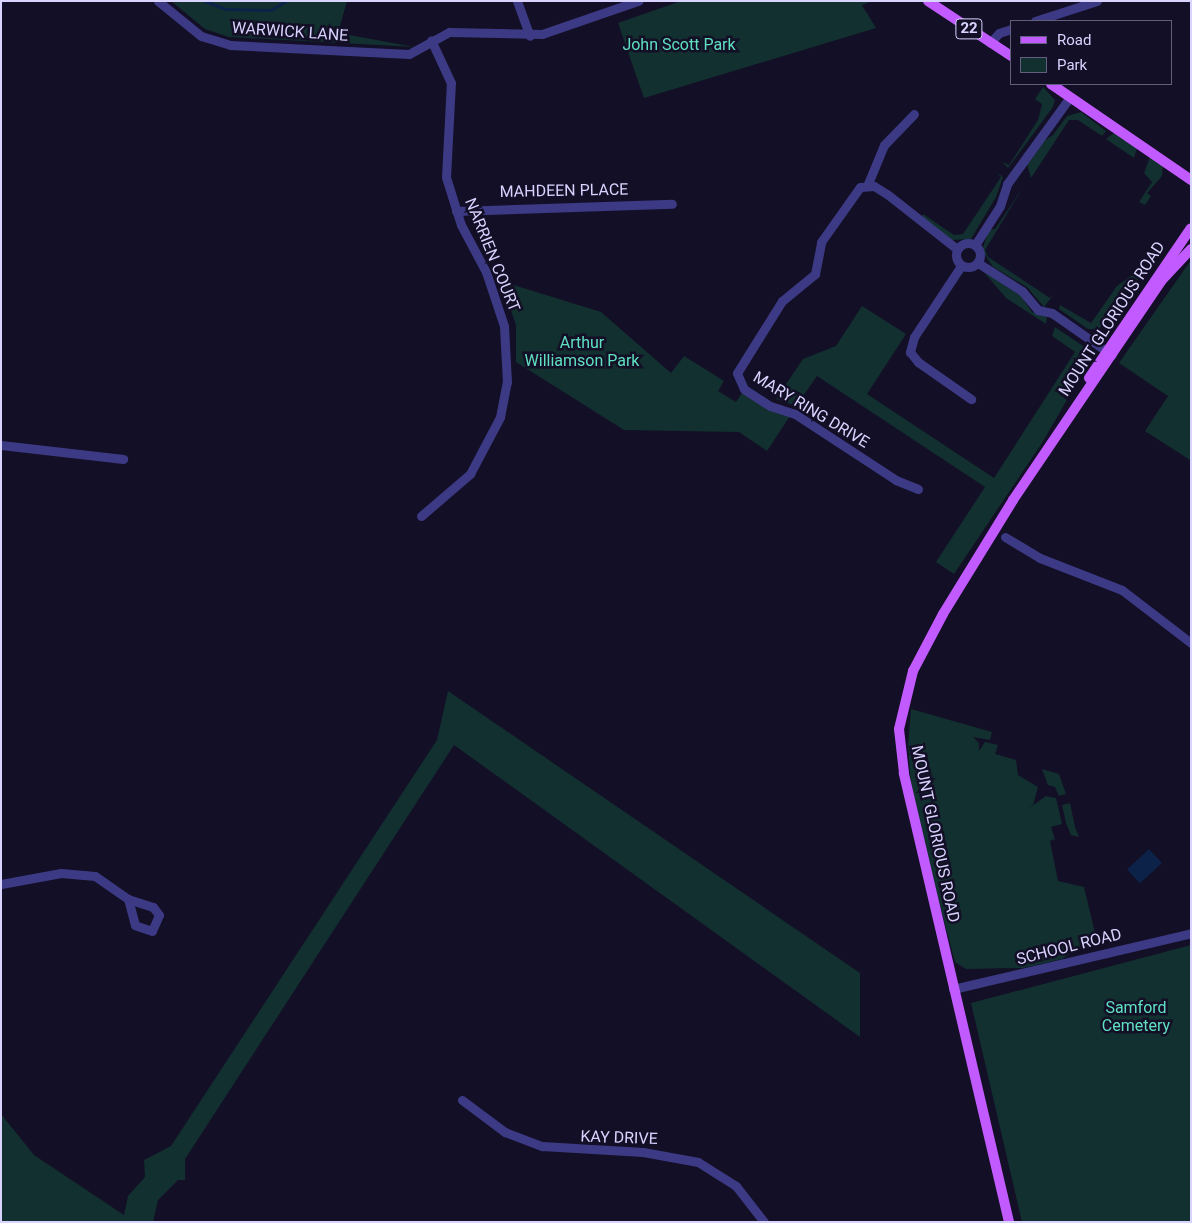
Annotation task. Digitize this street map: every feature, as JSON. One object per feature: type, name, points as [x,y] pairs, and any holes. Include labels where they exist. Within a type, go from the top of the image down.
[{"type":"main road","name":"22","points":[[928,1],[1010,55]]},
{"type":"main road","points":[[1052,85],[1170,162],[1191,172]]},
{"type":"main road","points":[[1170,162],[1191,180]]},
{"type":"main road","name":"MOUNT GLORIOUS ROAD","points":[[1009,1222],[953,990],[904,773],[899,729],[913,671],[943,614],[1109,353],[1187,239],[1191,228]]},
{"type":"main road","name":"MOUNT GLORIOUS ROAD","points":[[1109,353],[1161,281],[1191,250]]},
{"type":"street","name":"WARWICK LANE","points":[[158,1],[201,36],[230,45],[409,54],[431,40],[449,32],[530,36]]},
{"type":"street","points":[[517,1],[530,36],[638,1]]},
{"type":"street","points":[[1038,20],[1096,1]]},
{"type":"street","points":[[990,43],[998,33],[1010,29]]},
{"type":"street","name":"NARRIEN COURT","points":[[421,516],[470,474],[500,417],[507,382],[504,326],[486,272],[456,211],[446,177],[451,83],[431,40]]},
{"type":"street","points":[[975,245],[1003,201],[1007,184],[1070,97]]},
{"type":"street","points":[[914,114],[884,145],[868,186],[887,194],[957,249],[961,266],[914,337],[910,352],[918,362],[971,398]]},
{"type":"street","name":"MARY RING DRIVE","points":[[868,186],[855,192],[822,242],[815,274],[782,301],[737,373],[744,389],[770,406],[795,414],[896,480],[918,490]]},
{"type":"street","name":"MAHDEEN PLACE","points":[[456,211],[672,204]]},
{"type":"street","points":[[957,249],[963,244],[975,245],[980,251],[978,262],[969,268],[961,266]]},
{"type":"street","points":[[978,262],[1022,291],[1038,310],[1052,314],[1109,353]]},
{"type":"street","points":[[1,446],[123,459]]},
{"type":"street","points":[[1006,537],[1040,558],[1122,590],[1191,643]]},
{"type":"street","points":[[1,884],[77,872],[95,876],[128,899]]},
{"type":"street","name":"SCHOOL ROAD","points":[[953,990],[1191,933]]},
{"type":"street","name":"KAY DRIVE","points":[[462,1100],[505,1132],[542,1146],[643,1152],[698,1162],[736,1186],[764,1222]]},
{"type":"green space","points":[[171,1],[347,1],[338,33],[415,47],[229,37],[205,29]]},
{"type":"green space","name":"John Scott Park","points":[[681,1],[873,1],[862,5],[876,28],[644,98],[618,23]]},
{"type":"green space","points":[[1043,87],[1055,100],[1053,107],[1008,168],[1002,162],[1009,165],[1038,120],[1042,104],[1035,99]]},
{"type":"green space","points":[[1081,112],[1106,131],[1102,136],[1078,120],[1069,120],[1031,178],[1027,164],[1042,142],[1053,135],[1067,116]]},
{"type":"green space","points":[[1114,133],[1137,148],[1134,158],[1106,139]]},
{"type":"green space","points":[[1150,157],[1163,166],[1162,176],[1147,193],[1151,196],[1145,205],[1139,202],[1152,182],[1144,173]]},
{"type":"green space","points":[[996,172],[1003,177],[996,197],[971,239],[952,240],[920,219],[923,214],[954,235],[963,234],[1001,177]]},
{"type":"green space","points":[[1024,186],[985,250],[988,257],[1050,298],[1055,293],[1044,307],[1027,287],[993,267],[982,250],[989,230],[995,229]]},
{"type":"green space","points":[[1191,260],[1190,460],[1145,431],[1168,396],[1119,363]]},
{"type":"green space","points":[[983,271],[1020,295],[1032,312],[1047,317],[1046,324],[1006,298]]},
{"type":"green space","points":[[1138,271],[1140,277],[1099,329],[1088,329],[1059,309],[1060,305],[1091,323],[1117,286]]},
{"type":"green space","name":"Arthur Williamson Park","points":[[501,281],[601,312],[671,373],[684,356],[724,381],[718,391],[736,402],[742,393],[776,413],[790,416],[767,451],[739,432],[624,430],[516,362],[516,325]]},
{"type":"green space","points":[[862,306],[906,334],[867,394],[994,478],[1075,352],[1052,336],[1055,327],[1086,348],[1079,364],[1064,375],[1069,378],[1059,394],[1067,400],[1042,443],[954,574],[936,562],[985,487],[817,376],[796,406],[776,399],[803,359],[836,346]]},
{"type":"green space","points":[[448,691],[860,973],[860,1037],[454,745],[185,1159],[185,1180],[178,1180],[158,1200],[153,1222],[1,1222],[1,1114],[34,1155],[124,1215],[128,1196],[145,1177],[144,1160],[171,1146],[437,740]]},
{"type":"green space","points":[[911,709],[992,732],[990,740],[973,737],[979,743],[979,751],[985,742],[998,745],[995,754],[1016,760],[1018,775],[1038,787],[1033,805],[1025,811],[1046,796],[1056,798],[1062,824],[1051,827],[1055,839],[1050,841],[1058,881],[1084,887],[1096,937],[1062,959],[1024,968],[966,969],[955,962],[912,801],[908,745]]},
{"type":"green space","points":[[1042,769],[1059,774],[1066,794],[1059,796],[1055,787],[1048,785]]},
{"type":"green space","points":[[1070,803],[1079,837],[1071,835],[1066,823],[1062,805]]},
{"type":"green space","name":"Samford Cemetery","points":[[1191,945],[1191,1222],[1022,1222],[971,1003]]},
{"type":"water","points":[[1149,849],[1162,863],[1140,883],[1127,869]]},
{"type":"waterway","points":[[205,1],[226,9],[271,10],[286,1]]}]
